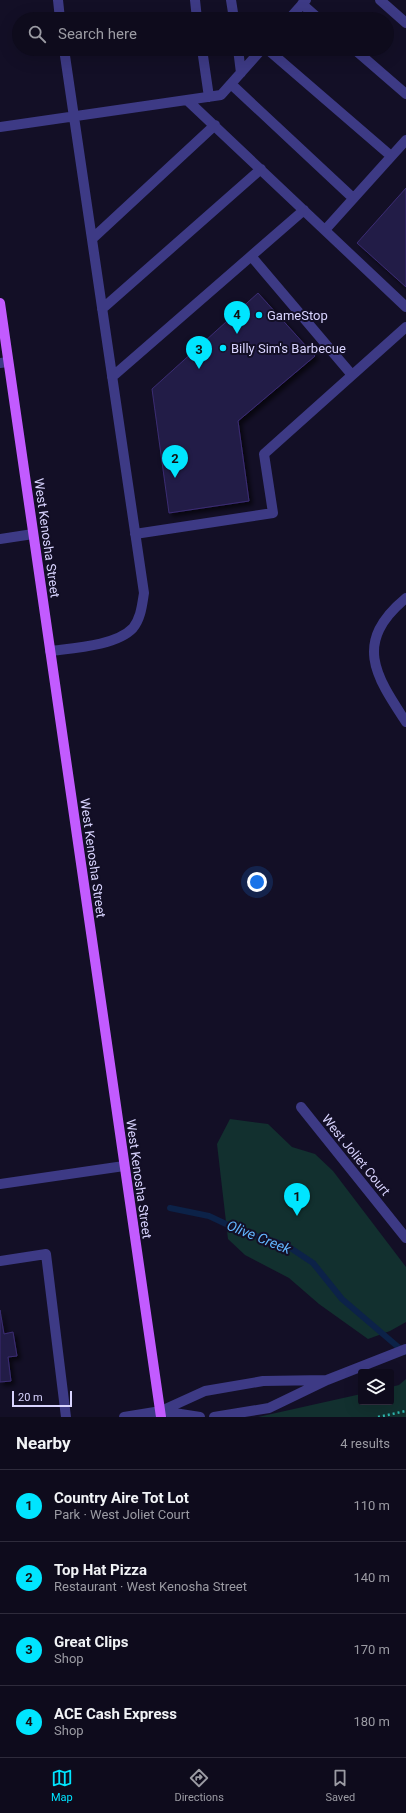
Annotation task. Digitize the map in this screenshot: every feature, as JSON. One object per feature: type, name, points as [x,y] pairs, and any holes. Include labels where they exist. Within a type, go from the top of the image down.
[{"type":"main road","name":"West Kenosha Street","points":[[0,304],[4,362],[33,534],[161,1414]]},
{"type":"street","points":[[58,0],[59,12]]},
{"type":"street","points":[[195,0],[196,12]]},
{"type":"street","points":[[231,0],[233,12]]},
{"type":"street","points":[[380,0],[394,12]]},
{"type":"street","points":[[295,12],[304,2],[313,12]]},
{"type":"street","points":[[394,12],[406,23]]},
{"type":"street","points":[[50,651],[101,643],[119,638],[133,628],[141,613],[144,593],[65,56]]},
{"type":"street","points":[[203,56],[209,97]]},
{"type":"street","points":[[239,56],[241,72]]},
{"type":"street","points":[[0,127],[221,94],[256,56]]},
{"type":"street","points":[[275,56],[391,156]]},
{"type":"street","points":[[362,56],[406,94]]},
{"type":"street","points":[[231,84],[353,198]]},
{"type":"street","points":[[187,100],[406,307]]},
{"type":"street","points":[[92,239],[215,125]]},
{"type":"street","points":[[325,230],[406,140]]},
{"type":"street","points":[[102,309],[260,169]]},
{"type":"street","points":[[112,377],[304,210]]},
{"type":"street","points":[[251,256],[352,375]]},
{"type":"street","points":[[135,534],[273,513],[264,454],[406,327]]},
{"type":"street","points":[[0,540],[33,534]]},
{"type":"street","points":[[406,598],[391,613],[382,625],[376,638],[374,648],[376,669],[382,685],[406,722]]},
{"type":"street","name":"West Joliet Court","points":[[300,1107],[406,1238]]},
{"type":"street","points":[[0,1184],[124,1166]]},
{"type":"street","points":[[0,1261],[46,1254],[66,1417]]},
{"type":"street","points":[[214,1417],[269,1408],[327,1380],[384,1359],[406,1349]]},
{"type":"street","points":[[161,1414],[205,1391],[262,1381],[327,1380]]},
{"type":"street","points":[[124,1417],[161,1414],[200,1417]]},
{"type":"path","points":[[378,1417],[406,1411]]},
{"type":"green space","points":[[230,1119],[268,1124],[292,1147],[315,1154],[333,1171],[406,1267],[406,1322],[390,1331],[368,1339],[319,1304],[289,1278],[245,1255],[228,1239],[217,1144]]},
{"type":"green space","points":[[406,1379],[406,1417],[258,1417],[358,1395],[358,1405],[394,1405],[394,1386],[399,1385]]},
{"type":"building","points":[[406,188],[406,287],[357,243]]},
{"type":"building","points":[[258,293],[315,356],[238,421],[249,501],[169,513],[152,389]]},
{"type":"building","points":[[0,1310],[4,1334],[13,1332],[17,1356],[8,1357],[11,1381],[0,1382]]},
{"type":"waterway","name":"Olive Creek","points":[[170,1208],[209,1216],[243,1232],[286,1245],[313,1263],[342,1299],[404,1352]]},
{"type":"place","name":"GameStop","points":[[259,315]]},
{"type":"place","name":"ACE Cash Express","points":[[237,334]]},
{"type":"place","name":"Billy Sim's Barbecue","points":[[223,348]]},
{"type":"place","name":"Great Clips","points":[[199,369]]},
{"type":"place","name":"Top Hat Pizza","points":[[175,478]]},
{"type":"place","name":"Country Aire Tot Lot","points":[[297,1216]]}]
